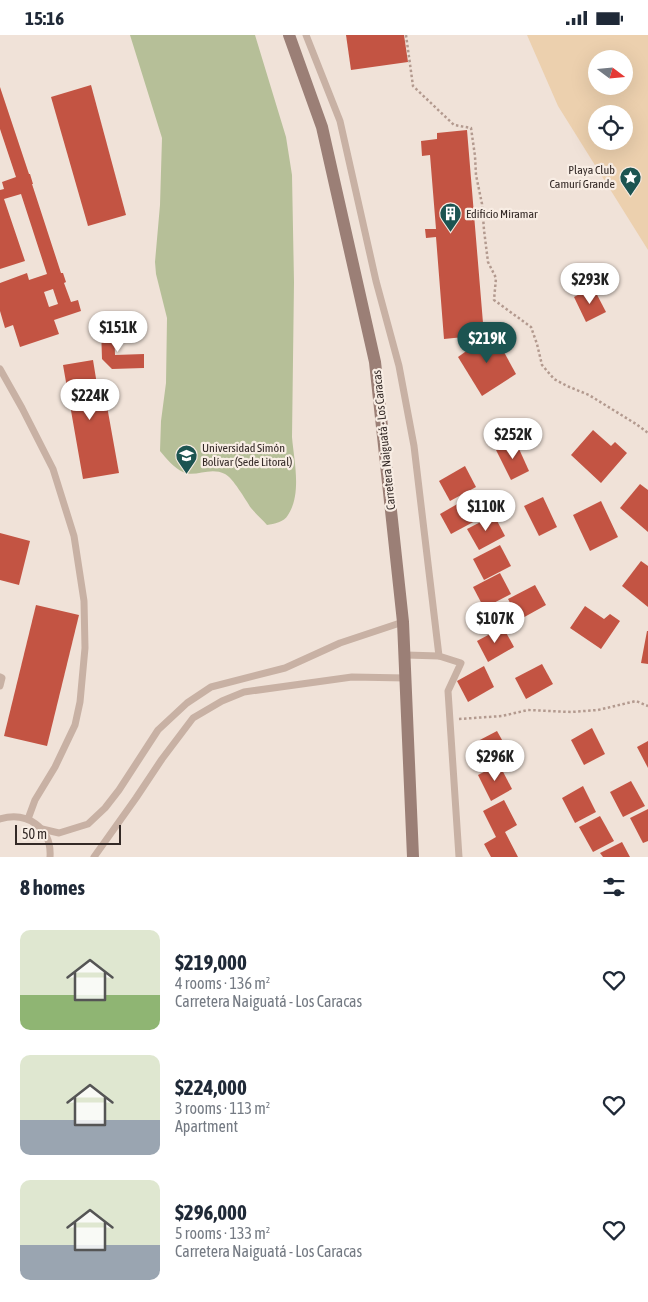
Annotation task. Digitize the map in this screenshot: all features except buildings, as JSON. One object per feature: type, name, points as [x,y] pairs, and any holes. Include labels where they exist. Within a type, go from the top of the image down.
[{"type":"main road","name":"Carretera Naiguatá - Los Caracas","points":[[288,35],[322,127],[375,362],[406,655],[413,857]]},
{"type":"lane","points":[[306,35],[340,121],[376,281],[399,366],[414,446],[439,656]]},
{"type":"lane","points":[[0,369],[22,407],[53,469],[74,536],[84,601],[85,648],[80,702],[75,725],[55,767],[35,800],[28,819]]},
{"type":"lane","points":[[0,819],[10,816],[28,819],[42,829],[58,833],[88,824],[105,808],[119,790],[158,730],[187,703],[211,687],[285,668],[340,643],[403,622]]},
{"type":"lane","points":[[406,655],[439,656],[461,663],[448,691],[459,857]]},
{"type":"lane","points":[[0,677],[2,678],[0,686]]},
{"type":"lane","points":[[94,857],[193,718],[222,701],[244,692],[352,677],[406,678]]},
{"type":"lane","points":[[42,829],[51,847],[50,857]]},
{"type":"path","points":[[406,35],[413,86],[454,125],[471,128],[488,262],[496,278],[494,300],[531,327],[542,365],[554,379],[589,395],[648,433]]},
{"type":"path","points":[[450,720],[502,716],[528,710],[571,712],[598,710],[636,701],[648,705]]},
{"type":"green space","points":[[130,35],[255,35],[286,137],[292,175],[294,282],[292,437],[296,487],[295,497],[288,515],[276,523],[267,525],[251,508],[235,484],[225,474],[214,471],[193,474],[183,472],[173,465],[160,451],[161,421],[166,383],[167,318],[156,274],[155,262],[160,205],[162,138]]},
{"type":"sand","name":"Playa Club Camurí Grande","points":[[527,35],[648,35],[648,250],[558,106]]},
{"type":"place","name":"Playa Club Camurí Grande","points":[[631,196]]},
{"type":"place","name":"Edificio Miramar","points":[[450,233]]},
{"type":"place","name":"Universidad Simón Bolívar (Sede Litoral)","points":[[186,474]]}]
